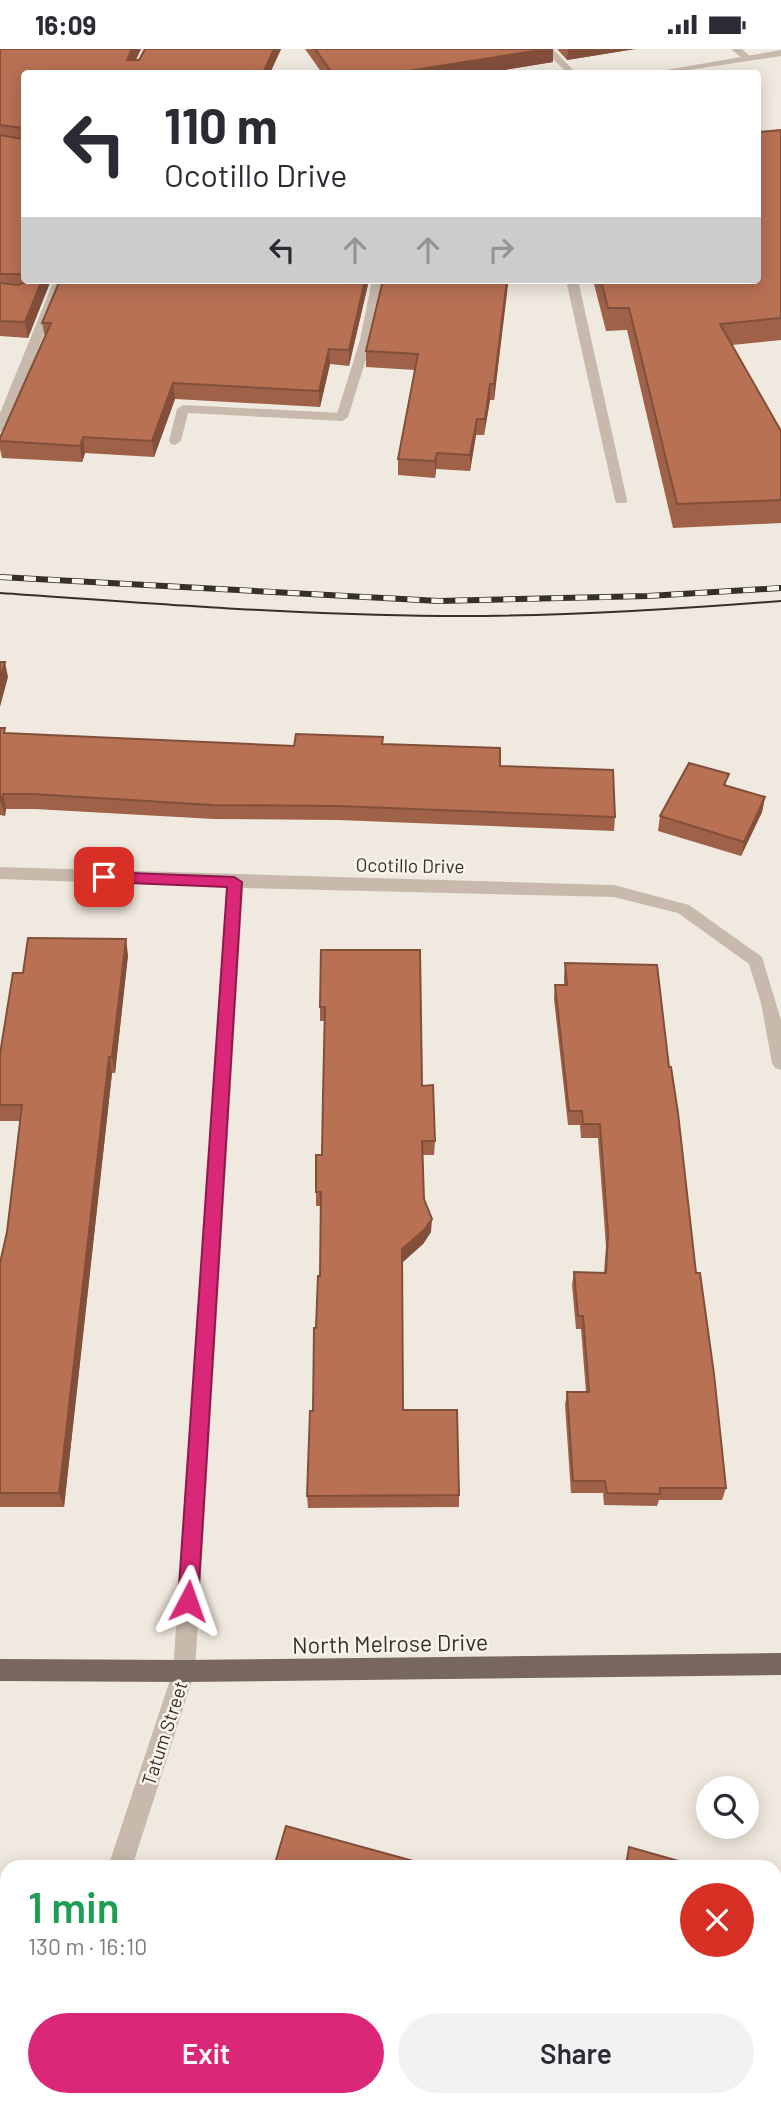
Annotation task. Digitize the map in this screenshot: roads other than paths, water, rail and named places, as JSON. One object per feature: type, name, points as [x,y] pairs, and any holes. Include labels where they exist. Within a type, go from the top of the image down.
[{"type":"main road","name":"North Melrose Drive","points":[[0,1670],[184,1671],[781,1664]]},
{"type":"street","points":[[548,49],[569,70]]},
{"type":"street","points":[[736,49],[747,58]]},
{"type":"street","points":[[673,70],[779,55]]},
{"type":"street","points":[[0,428],[58,284]]},
{"type":"street","points":[[175,441],[183,409],[342,417],[366,340],[377,284]]},
{"type":"street","points":[[573,284],[621,499]]},
{"type":"street","name":"Ocotillo Drive","points":[[0,873],[234,882],[614,891],[683,909],[756,961],[769,1003],[781,1063]]},
{"type":"street","name":"Tatum Street","points":[[122,1860],[184,1671],[234,882]]},
{"type":"tram line","points":[[0,593],[276,611],[441,616],[611,612],[781,601]]},
{"type":"railway","points":[[0,577],[439,601],[648,596],[781,588]]}]
